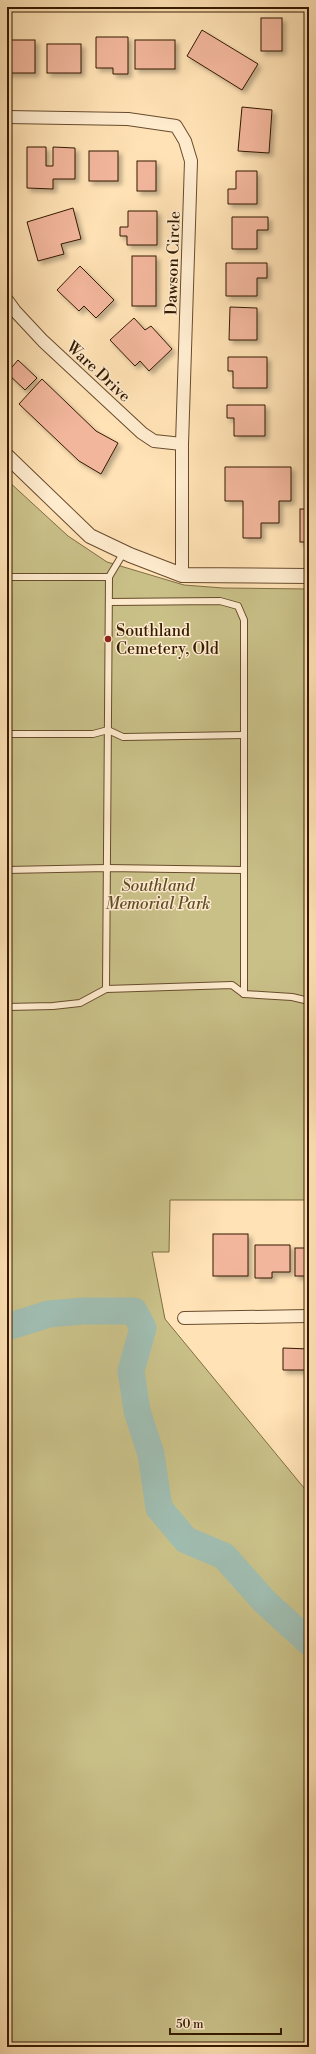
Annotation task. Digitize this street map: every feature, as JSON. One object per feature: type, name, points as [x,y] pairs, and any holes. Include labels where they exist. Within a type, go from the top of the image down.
[{"type":"street","name":"Dawson Circle","points":[[7,117],[128,119],[176,126],[185,141],[192,161],[182,444],[182,575]]},
{"type":"street","name":"Ware Drive","points":[[7,300],[15,311],[43,341],[142,433],[154,442],[182,444]]},
{"type":"street","points":[[7,456],[90,536],[124,552],[182,575],[309,576]]},
{"type":"street","points":[[184,1318],[309,1316]]},
{"type":"lane","points":[[106,989],[109,577],[124,552]]},
{"type":"lane","points":[[7,577],[109,577]]},
{"type":"lane","points":[[109,602],[220,601],[238,606],[244,620],[244,994]]},
{"type":"lane","points":[[7,734],[93,734],[108,730],[123,737],[244,735]]},
{"type":"lane","points":[[7,870],[107,868],[244,870]]},
{"type":"lane","points":[[7,1007],[53,1006],[80,1003],[106,989],[232,985],[244,994],[292,997],[309,1001]]},
{"type":"green space","name":"Southland Memorial Park","points":[[7,480],[68,536],[107,562],[184,585],[223,588],[309,589],[309,1200],[170,1200],[169,1252],[152,1252],[165,1319],[309,1494],[309,2047],[7,2047]]},
{"type":"building","points":[[261,18],[282,18],[282,51],[261,51]]},
{"type":"building","points":[[202,30],[258,64],[242,90],[187,56]]},
{"type":"building","points":[[96,37],[128,37],[128,74],[113,74],[113,68],[96,68]]},
{"type":"building","points":[[7,40],[35,40],[35,73],[7,73]]},
{"type":"building","points":[[135,40],[175,40],[175,69],[135,69]]},
{"type":"building","points":[[47,44],[81,44],[81,73],[47,73]]},
{"type":"building","points":[[242,107],[272,110],[269,153],[238,151]]},
{"type":"building","points":[[27,147],[46,147],[46,166],[53,166],[53,147],[75,148],[75,179],[53,179],[53,189],[27,188]]},
{"type":"building","points":[[89,151],[118,151],[118,181],[89,181]]},
{"type":"building","points":[[137,161],[156,161],[156,191],[137,191]]},
{"type":"building","points":[[236,171],[257,171],[257,204],[228,204],[228,189],[236,189]]},
{"type":"building","points":[[73,208],[81,239],[61,244],[64,254],[38,261],[27,222]]},
{"type":"building","points":[[128,211],[157,211],[157,245],[127,245],[127,236],[120,236],[120,227],[128,227]]},
{"type":"building","points":[[232,217],[268,217],[268,230],[257,230],[257,249],[232,249]]},
{"type":"building","points":[[132,256],[156,256],[156,306],[132,306]]},
{"type":"building","points":[[226,263],[267,263],[267,278],[257,278],[257,296],[226,296]]},
{"type":"building","points":[[80,266],[114,300],[96,318],[84,306],[79,311],[57,290]]},
{"type":"building","points":[[230,307],[257,308],[257,340],[229,340]]},
{"type":"building","points":[[134,318],[145,330],[151,326],[172,349],[149,371],[140,361],[135,366],[110,340]]},
{"type":"building","points":[[228,357],[267,357],[267,388],[233,388],[233,371],[228,371]]},
{"type":"building","points":[[18,360],[37,378],[25,390],[7,373]]},
{"type":"building","points":[[42,379],[96,431],[118,443],[101,474],[79,461],[19,404]]},
{"type":"building","points":[[227,405],[265,405],[265,436],[234,436],[234,418],[227,418]]},
{"type":"building","points":[[225,467],[291,467],[291,501],[279,501],[279,523],[261,523],[261,538],[243,538],[243,501],[225,501]]},
{"type":"building","points":[[300,509],[309,509],[309,542],[300,542]]},
{"type":"building","points":[[213,1234],[248,1234],[248,1276],[213,1276]]},
{"type":"building","points":[[255,1245],[290,1245],[290,1272],[272,1272],[272,1278],[255,1278]]},
{"type":"building","points":[[295,1248],[309,1248],[309,1276],[295,1276]]},
{"type":"building","points":[[283,1348],[309,1349],[309,1370],[283,1370]]},
{"type":"waterway","points":[[7,1327],[49,1314],[83,1311],[134,1311],[143,1328],[131,1371],[137,1411],[151,1454],[159,1508],[186,1540],[224,1556],[265,1602],[309,1642]]},
{"type":"place","name":"Southland Cemetery, Old","points":[[108,639]]}]
